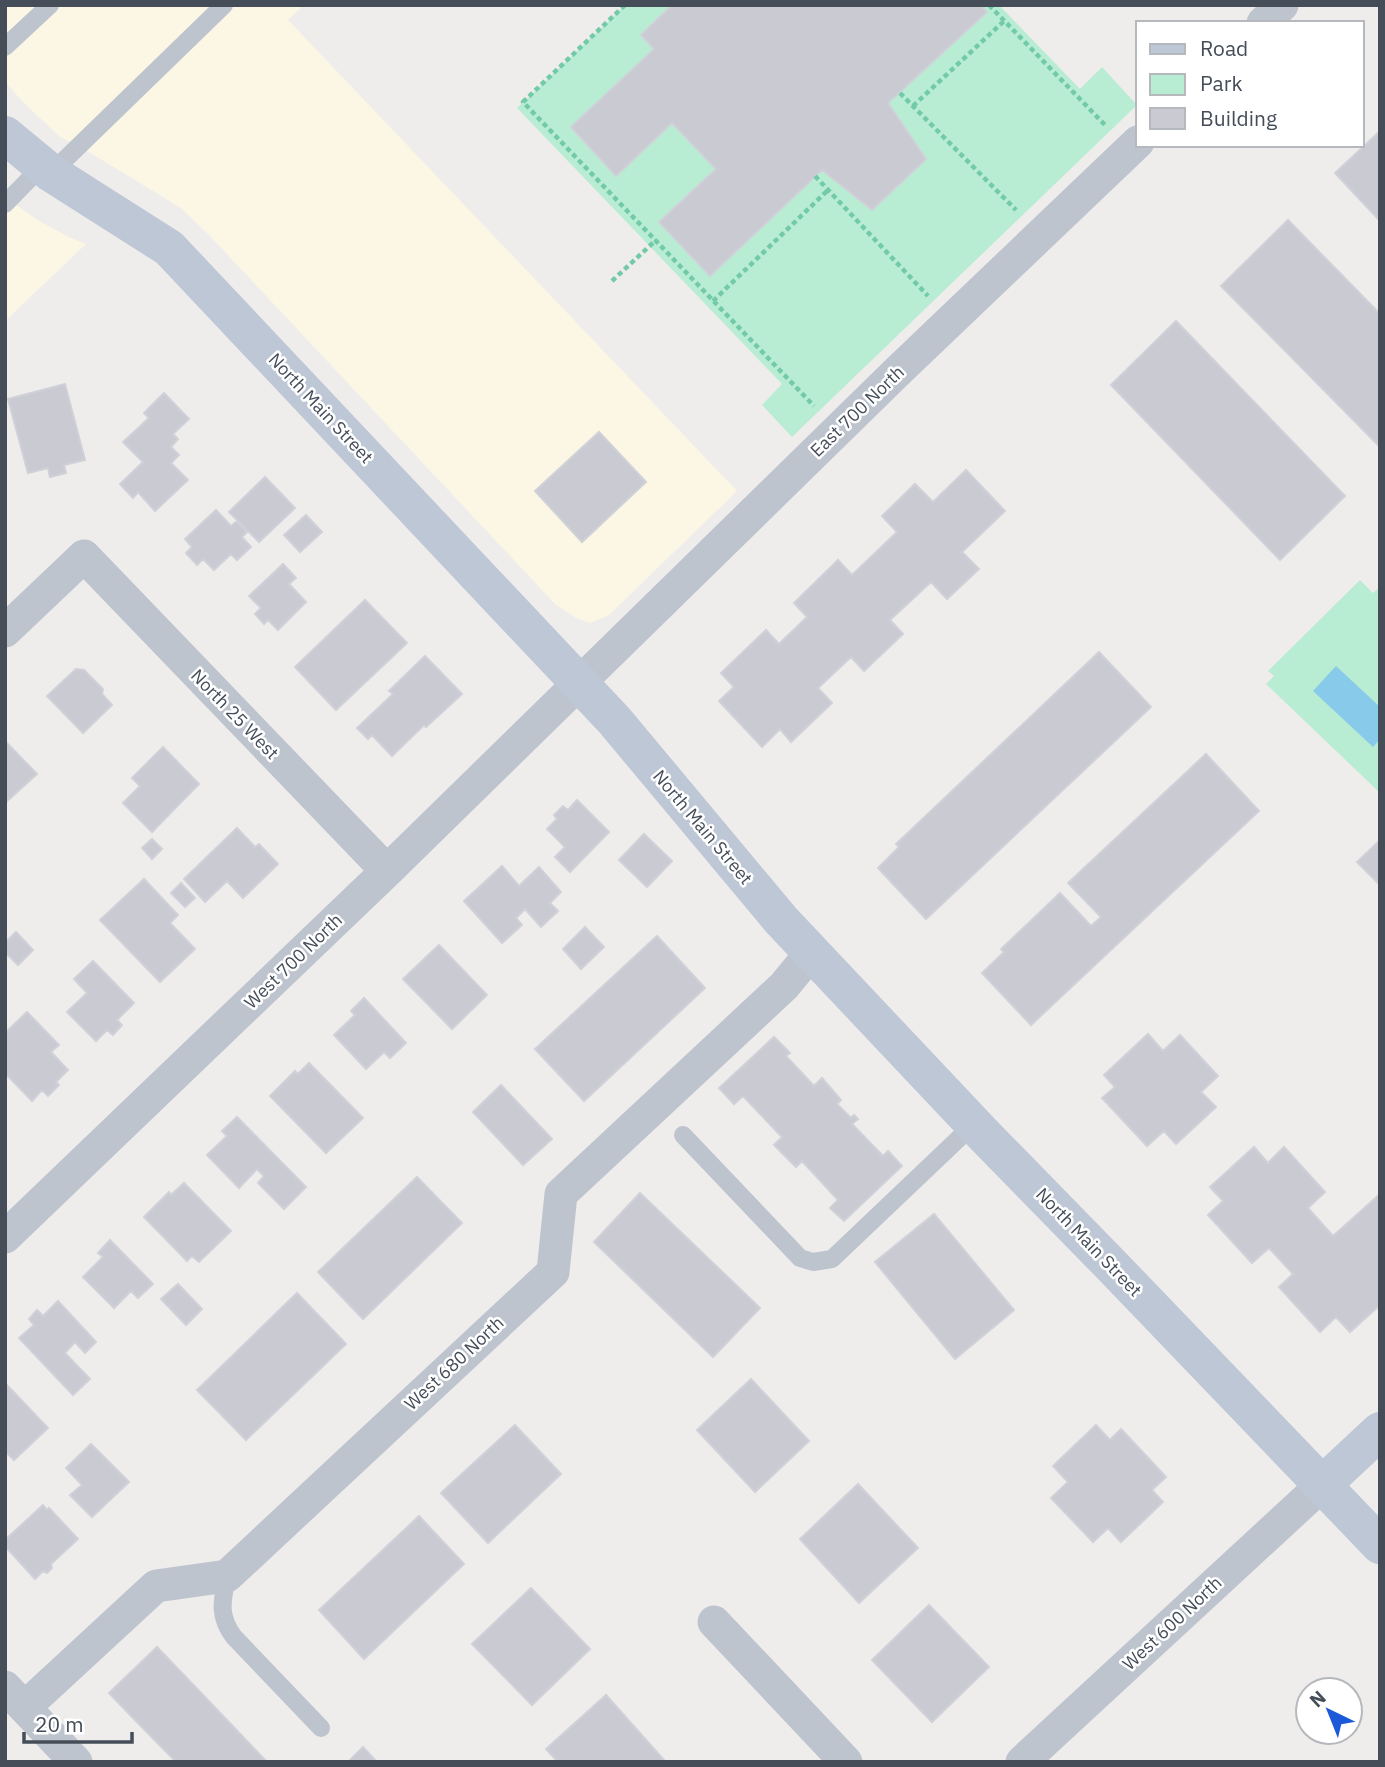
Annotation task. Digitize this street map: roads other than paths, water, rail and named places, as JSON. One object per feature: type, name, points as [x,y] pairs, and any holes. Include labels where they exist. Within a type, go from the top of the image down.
[{"type":"street","points":[[1265,21],[1282,5]]},
{"type":"street","name":"North Main Street","points":[[5,135],[46,169],[170,248],[614,720],[781,920],[1380,1545]]},
{"type":"street","name":"East 700 North","points":[[579,682],[898,371],[1124,136]]},
{"type":"street","name":"North 25 West","points":[[5,631],[84,556],[387,871]]},
{"type":"street","name":"West 700 North","points":[[5,1237],[387,871],[579,682]]},
{"type":"street","name":"West 680 North","points":[[227,1576],[553,1272],[561,1194],[783,986],[812,952]]},
{"type":"street","points":[[1322,1485],[1380,1431]]},
{"type":"street","name":"West 600 North","points":[[1022,1762],[1322,1485]]},
{"type":"street","points":[[76,1762],[15,1697],[156,1586],[227,1576]]},
{"type":"street","points":[[714,1622],[846,1762]]},
{"type":"lane","points":[[5,47],[50,5]]},
{"type":"lane","points":[[5,204],[224,5]]},
{"type":"lane","points":[[683,1135],[800,1258],[813,1262],[832,1259],[974,1124]]},
{"type":"lane","points":[[227,1576],[222,1601],[227,1627],[321,1728]]},
{"type":"water","points":[[1336,666],[1380,707],[1380,739],[1373,747],[1313,691]]}]
